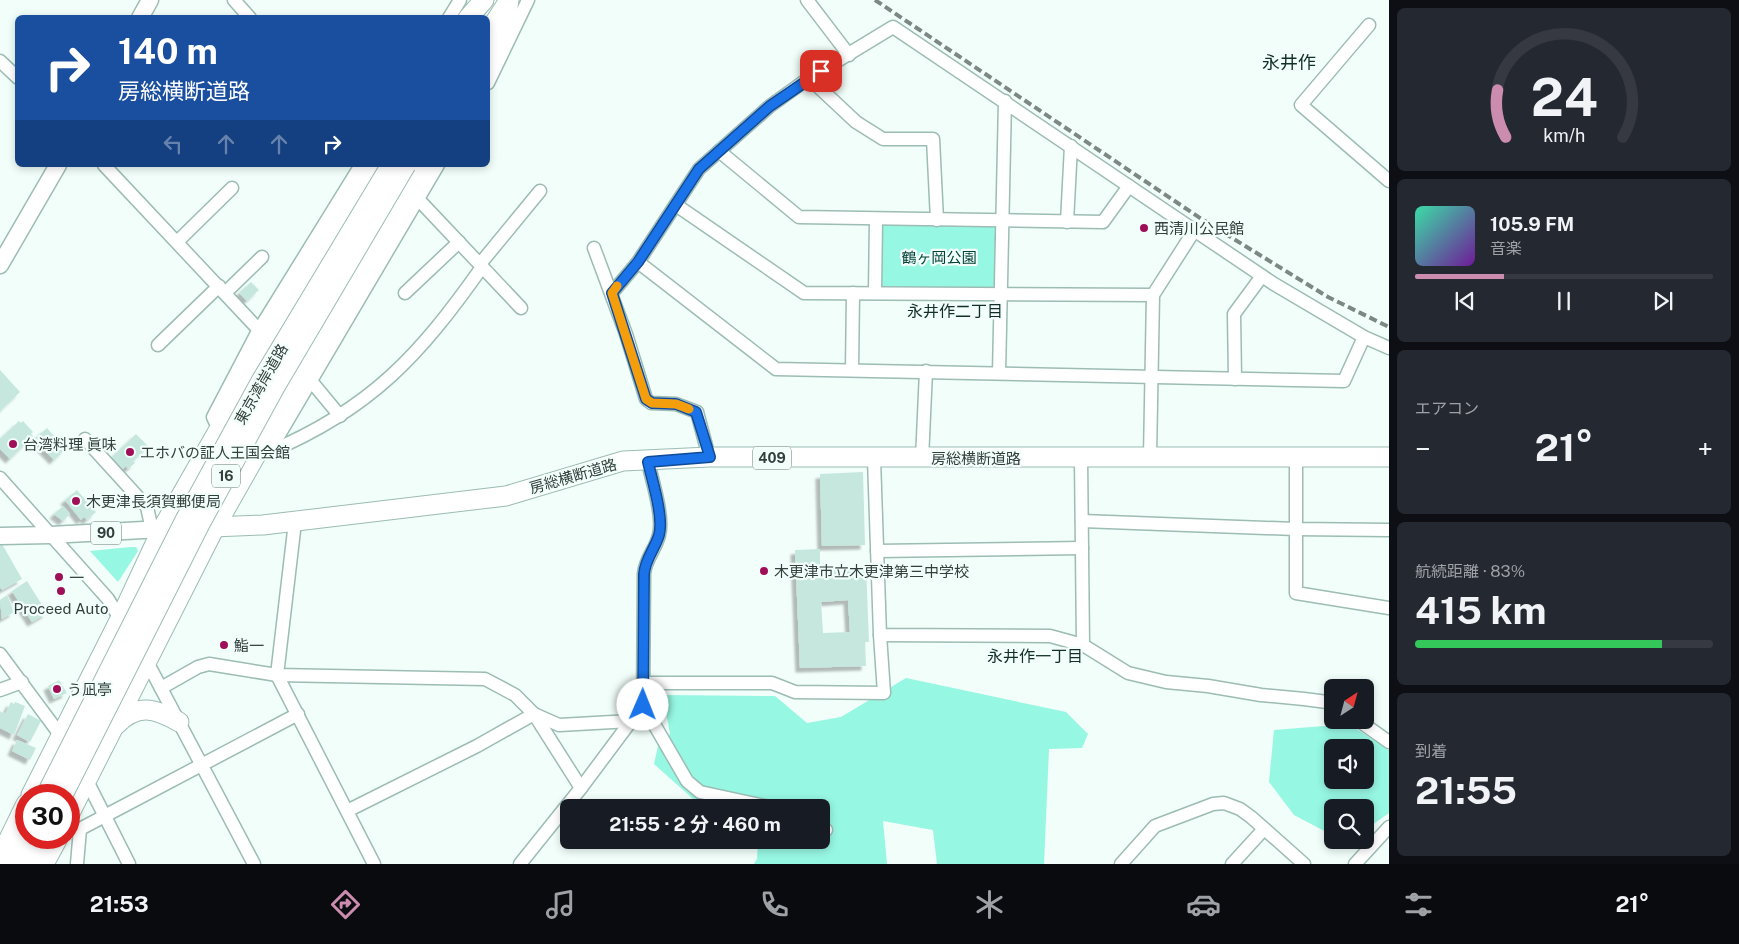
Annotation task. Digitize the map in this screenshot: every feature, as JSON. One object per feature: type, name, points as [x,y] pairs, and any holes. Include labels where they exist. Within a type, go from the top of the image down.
[{"type":"highway","points":[[471,15],[484,0]]},
{"type":"highway","points":[[483,15],[492,0]]},
{"type":"highway","points":[[490,30],[509,0]]},
{"type":"highway","points":[[490,58],[504,35],[509,0]]},
{"type":"highway","name":"16","points":[[36,784],[120,619],[157,530],[219,430],[334,228],[373,167]]},
{"type":"highway","name":"東京湾岸道路","points":[[52,784],[184,520],[266,373],[390,167]]},
{"type":"highway","name":"東京湾岸道路","points":[[69,784],[205,516],[275,387],[405,167]]},
{"type":"highway","name":"16","points":[[80,792],[214,529],[262,453],[371,252],[423,167]]},
{"type":"highway","name":"房総横断道路","points":[[157,530],[214,529],[294,522],[506,496],[623,461],[648,462],[710,457],[874,459],[1389,457]]},
{"type":"highway","points":[[114,727],[131,712],[142,709],[165,714],[179,722]]},
{"type":"highway","points":[[0,857],[15,826]]},
{"type":"highway","points":[[11,864],[18,849]]},
{"type":"highway","points":[[28,864],[36,849]]},
{"type":"highway","points":[[44,864],[52,849]]},
{"type":"main road","points":[[142,15],[150,0]]},
{"type":"main road","points":[[0,265],[57,167]]},
{"type":"main road","name":"房総横断道路","points":[[0,536],[50,536],[157,530]]},
{"type":"street","points":[[234,0],[247,15]]},
{"type":"street","points":[[451,15],[460,0]]},
{"type":"street","points":[[490,79],[528,0]]},
{"type":"street","points":[[807,0],[849,56]]},
{"type":"street","points":[[1369,25],[1301,105],[1389,181]]},
{"type":"street","points":[[612,293],[638,262],[699,169],[770,106],[809,78],[849,56],[893,27],[1262,276],[1364,338],[1389,348]]},
{"type":"street","points":[[0,61],[15,75]]},
{"type":"street","points":[[809,78],[856,122],[883,139],[933,139],[937,220]]},
{"type":"street","points":[[999,372],[1005,101]]},
{"type":"street","points":[[1067,222],[1071,146]]},
{"type":"street","points":[[719,151],[799,217],[876,220],[1103,222],[1129,186]]},
{"type":"street","points":[[106,167],[178,241],[260,330]]},
{"type":"street","points":[[219,430],[214,417],[260,330],[360,167]]},
{"type":"street","points":[[262,453],[311,381],[437,167]]},
{"type":"street","points":[[178,241],[232,188]]},
{"type":"street","points":[[262,453],[307,436],[375,392],[417,351],[444,319],[481,265],[540,191]]},
{"type":"street","points":[[418,199],[521,308]]},
{"type":"street","points":[[676,205],[804,293],[1153,295]]},
{"type":"street","points":[[875,292],[876,220]]},
{"type":"street","points":[[1150,457],[1153,295],[1194,231]]},
{"type":"street","points":[[405,293],[459,242]]},
{"type":"street","points":[[594,248],[612,293],[646,399],[652,403],[676,404],[696,412],[710,457]]},
{"type":"street","points":[[158,345],[262,257]]},
{"type":"street","points":[[638,262],[776,369],[999,372],[1344,381],[1364,338]]},
{"type":"street","points":[[1235,379],[1234,314],[1262,276]]},
{"type":"street","points":[[852,370],[853,292]]},
{"type":"street","points":[[922,458],[926,372]]},
{"type":"street","points":[[311,381],[340,416]]},
{"type":"street","points":[[85,439],[147,508],[157,530]]},
{"type":"street","points":[[1296,457],[1296,593],[1389,608]]},
{"type":"street","points":[[1081,458],[1083,645]]},
{"type":"street","points":[[643,683],[772,682],[796,692],[884,693],[880,635],[874,459]]},
{"type":"street","points":[[648,462],[659,518],[660,534],[645,564],[643,705],[687,781],[700,792],[732,799]]},
{"type":"street","points":[[0,478],[108,599],[147,662],[254,864]]},
{"type":"street","points":[[1082,521],[1295,530],[1389,530]]},
{"type":"street","points":[[294,522],[278,675],[374,864]]},
{"type":"street","points":[[877,551],[1082,548]]},
{"type":"street","points":[[880,635],[1050,636],[1083,645],[1128,673],[1166,682],[1208,686],[1261,696],[1304,698],[1324,701]]},
{"type":"street","points":[[0,654],[61,735],[130,864]]},
{"type":"street","points":[[161,688],[198,667],[209,664],[278,675],[485,679],[515,695],[534,714],[582,788]]},
{"type":"street","points":[[0,690],[22,682]]},
{"type":"street","points":[[520,864],[582,788],[643,705]]},
{"type":"street","points":[[77,864],[80,829],[298,714]]},
{"type":"street","points":[[534,714],[559,725],[631,721]]},
{"type":"street","points":[[347,811],[477,746],[534,714]]},
{"type":"street","points":[[1371,729],[1389,742]]},
{"type":"street","points":[[1121,864],[1155,826],[1213,804],[1224,803],[1240,809],[1304,864]]},
{"type":"street","points":[[1355,864],[1389,827]]},
{"type":"street","points":[[1232,864],[1264,829]]},
{"type":"green space","name":"鶴ヶ岡公園","points":[[876,220],[1002,221],[1001,294],[875,292]]},
{"type":"green space","points":[[136,547],[138,551],[118,582],[90,551]]},
{"type":"green space","points":[[906,678],[1066,712],[1088,734],[1082,748],[1049,749],[1044,864],[937,864],[933,830],[883,821],[887,864],[754,864],[757,859],[758,849],[830,849],[830,799],[693,799],[654,764],[658,746],[670,734],[663,695],[775,696],[807,723],[841,717]]},
{"type":"green space","points":[[1324,726],[1324,729],[1357,729],[1372,739],[1324,739],[1324,789],[1374,789],[1374,740],[1389,750],[1389,813],[1374,824],[1374,799],[1324,799],[1324,831],[1294,815],[1269,782],[1274,730]]},
{"type":"building","points":[[251,282],[259,290],[247,301],[239,293]]},
{"type":"building","points":[[0,370],[20,392],[0,411]]},
{"type":"building","name":"台湾料理 眞味","points":[[19,421],[21,423],[23,421],[33,432],[31,434],[33,436],[10,459],[0,449],[0,439]]},
{"type":"building","points":[[47,428],[65,449],[54,460],[34,439]]},
{"type":"building","name":"エホバの証人王国会館","points":[[136,434],[148,446],[133,461],[135,463],[128,469],[126,466],[123,469],[112,457]]},
{"type":"building","points":[[863,472],[865,545],[822,546],[820,474]]},
{"type":"building","points":[[77,490],[96,512],[87,520],[84,517],[81,520],[65,500]]},
{"type":"building","points":[[63,506],[70,514],[63,521],[54,514]]},
{"type":"building","points":[[0,544],[2,544],[22,579],[2,590],[0,587]]},
{"type":"building","points":[[820,549],[820,568],[866,566],[869,642],[865,642],[866,666],[800,668],[795,550]],"holes":[[[848,600],[850,632],[823,633],[821,602]]]},
{"type":"building","points":[[27,581],[47,613],[32,622],[12,591]]},
{"type":"building","points":[[7,595],[14,612],[2,619],[0,600]]},
{"type":"building","points":[[59,680],[67,693],[54,699],[48,686]]},
{"type":"building","points":[[11,702],[25,706],[14,735],[0,728],[0,711],[5,714]]},
{"type":"building","points":[[28,714],[41,721],[30,742],[17,735]]},
{"type":"building","points":[[17,740],[36,748],[30,760],[12,751]]},
{"type":"railway","points":[[875,0],[1203,220],[1328,297],[1389,327]]},
{"type":"slow traffic","points":[[617,286],[612,293],[646,399],[652,403],[676,404],[689,409]]},
{"type":"place","name":"西清川公民館","points":[[1144,228]]},
{"type":"place","name":"台湾料理 眞味","points":[[13,444]]},
{"type":"place","name":"エホバの証人王国会館","points":[[130,452]]},
{"type":"place","name":"木更津長須賀郵便局","points":[[76,501]]},
{"type":"place","name":"木更津市立木更津第三中学校","points":[[764,571]]},
{"type":"place","name":"一","points":[[59,577]]},
{"type":"place","name":"Proceed Auto","points":[[61,591]]},
{"type":"place","name":"鮨一","points":[[224,645]]},
{"type":"place","name":"う凪亭","points":[[57,689]]},
{"type":"district","name":"永井作","points":[[1289,62]]},
{"type":"district","name":"永井作二丁目","points":[[955,311]]},
{"type":"district","name":"永井作一丁目","points":[[1035,656]]},
{"type":"route","points":[[643,705],[644,574],[645,564],[660,534],[659,518],[648,462],[710,457],[696,412],[676,404],[652,403],[646,399],[612,293],[638,262],[699,169],[770,106],[821,71]]}]
